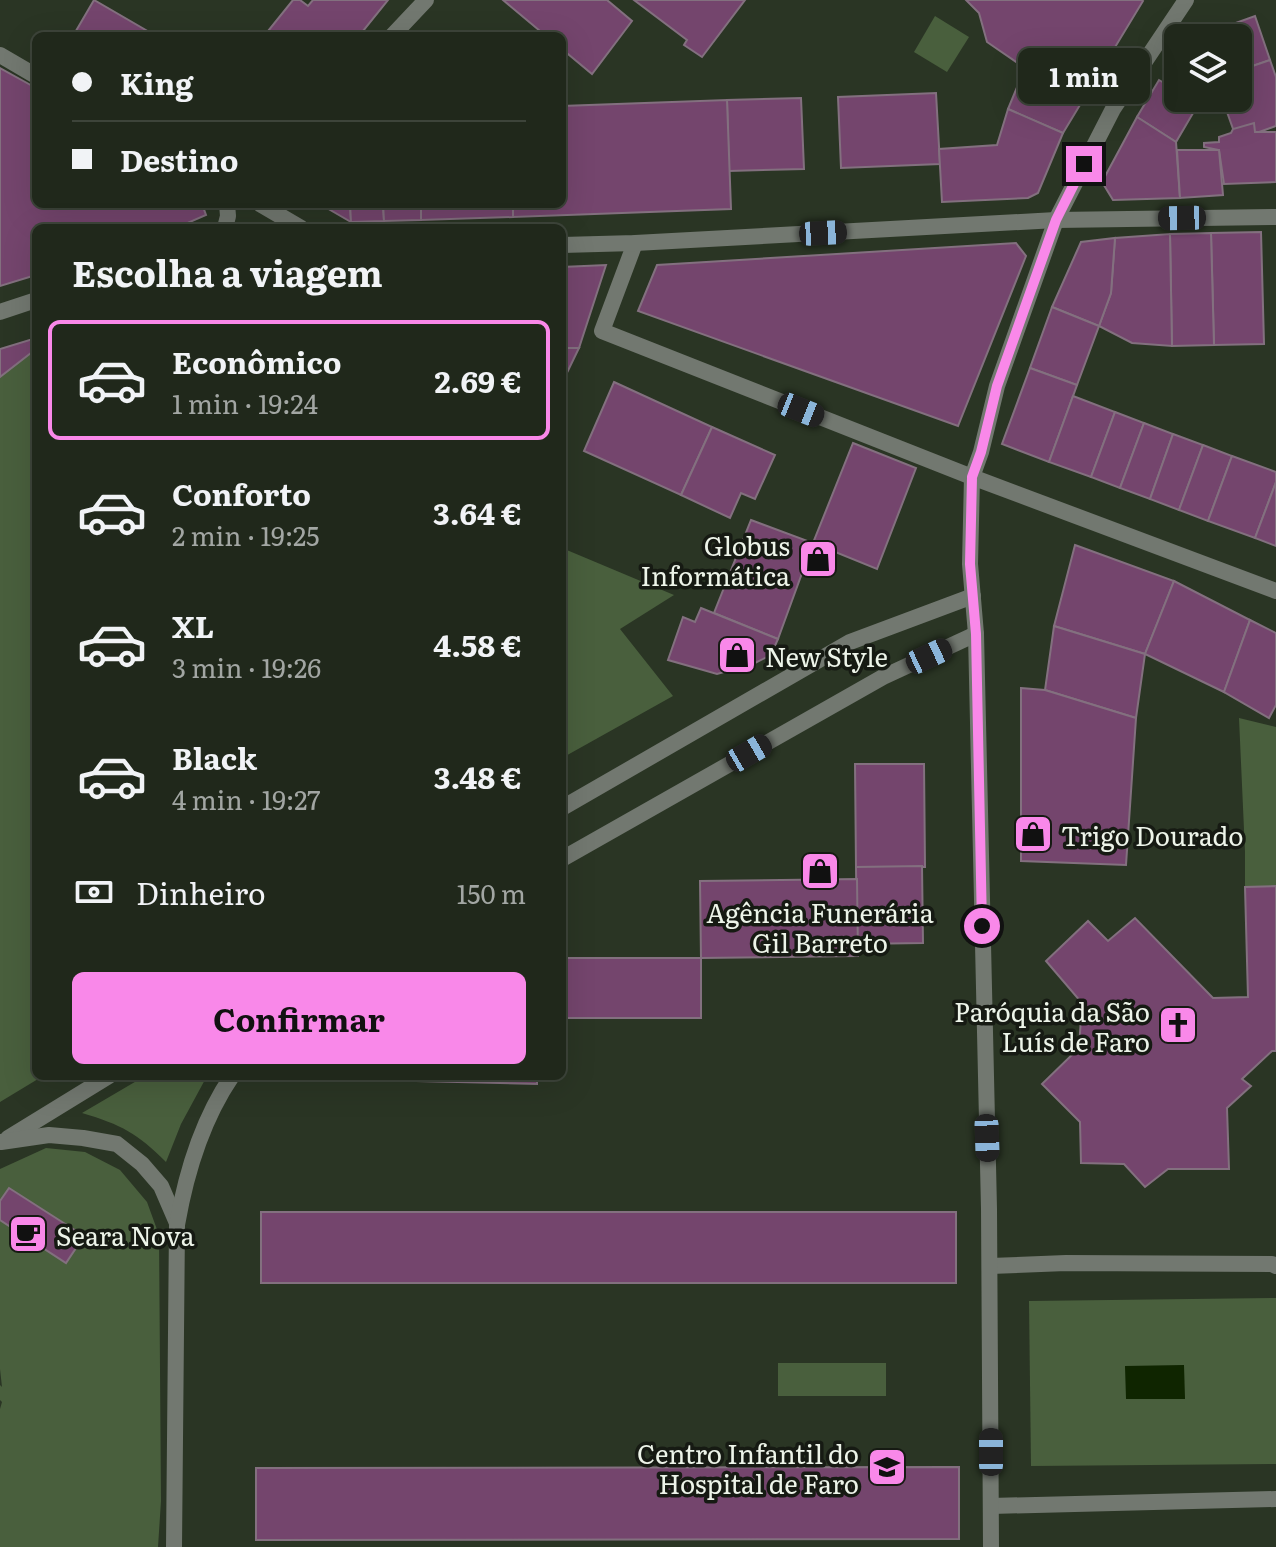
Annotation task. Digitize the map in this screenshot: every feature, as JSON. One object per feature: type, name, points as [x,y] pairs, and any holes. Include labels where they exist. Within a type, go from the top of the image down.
[{"type":"street","points":[[396,32],[426,0]]},
{"type":"street","points":[[991,1547],[990,1266],[976,634],[970,564],[972,477],[997,386],[1056,220],[1113,109],[1181,2]]},
{"type":"street","points":[[0,55],[32,74]]},
{"type":"street","points":[[267,208],[294,224]]},
{"type":"street","points":[[566,245],[1056,220],[1276,217]]},
{"type":"street","points":[[635,243],[602,331],[972,477],[1276,591]]},
{"type":"street","points":[[0,312],[32,301]]},
{"type":"street","points":[[566,806],[850,642],[973,596]]},
{"type":"street","points":[[566,857],[883,677],[976,634]]},
{"type":"street","points":[[0,1143],[102,1080]]},
{"type":"street","points":[[174,1547],[177,1225],[185,1183],[198,1144],[229,1080]]},
{"type":"street","points":[[0,1143],[49,1135],[117,1144],[142,1164],[161,1186],[177,1225]]},
{"type":"street","points":[[990,1266],[1066,1263],[1275,1264]]},
{"type":"street","points":[[991,1506],[1276,1499]]},
{"type":"shaded area","points":[[935,16],[969,37],[947,72],[914,52]]},
{"type":"shaded area","points":[[32,352],[32,1080],[36,1080],[0,1102],[0,377]]},
{"type":"shaded area","points":[[566,550],[674,595],[620,629],[673,696],[566,756]]},
{"type":"shaded area","points":[[1239,718],[1276,727],[1276,886],[1245,887]]},
{"type":"shaded area","points":[[138,1080],[205,1080],[181,1124],[166,1162],[128,1131],[82,1113]]},
{"type":"shaded area","points":[[46,1148],[85,1152],[120,1170],[147,1202],[159,1235],[161,1501],[158,1547],[0,1547],[0,1220],[66,1263],[83,1237],[9,1188],[0,1201],[0,1169]]},
{"type":"shaded area","points":[[1276,1298],[1276,1464],[1031,1466],[1029,1301]]},
{"type":"shaded area","points":[[778,1363],[886,1363],[886,1396],[778,1396]]},
{"type":"shaded area","points":[[1184,1365],[1185,1399],[1126,1399],[1125,1366]]},
{"type":"building","points":[[94,0],[149,32],[75,32]]},
{"type":"building","points":[[293,0],[300,0],[308,6],[313,0],[388,0],[362,32],[267,32]]},
{"type":"building","points":[[503,0],[607,0],[632,21],[592,74],[566,52],[566,32],[541,32]]},
{"type":"building","points":[[634,0],[745,0],[702,57],[684,45],[687,40]]},
{"type":"building","points":[[966,0],[1143,1],[1063,133],[1008,109],[1025,68],[987,42],[979,13]]},
{"type":"building","points":[[1255,16],[1270,60],[1252,66],[1252,24],[1233,24]]},
{"type":"building","points":[[1270,60],[1276,77],[1276,126],[1237,140],[1227,112],[1252,112],[1252,66]]},
{"type":"building","points":[[0,68],[32,86],[32,208],[203,208],[206,215],[185,224],[32,224],[32,276],[0,286]]},
{"type":"building","points":[[1159,80],[1164,83],[1164,112],[1194,112],[1176,142],[1137,117]]},
{"type":"building","points":[[936,93],[940,164],[841,168],[838,97]]},
{"type":"building","points":[[801,98],[804,169],[729,171],[727,100]]},
{"type":"building","points":[[727,100],[731,209],[513,217],[513,208],[566,208],[566,106]]},
{"type":"building","points":[[1008,109],[1063,133],[1038,193],[1028,198],[942,202],[939,149],[997,145]]},
{"type":"building","points":[[1137,117],[1176,142],[1180,198],[1113,200],[1102,182]]},
{"type":"building","points":[[1254,123],[1255,132],[1276,132],[1276,182],[1224,184],[1219,150],[1204,147],[1204,143],[1219,142],[1219,137],[1231,133],[1233,129]]},
{"type":"building","points":[[1177,150],[1219,150],[1223,195],[1180,198]]},
{"type":"building","points":[[327,208],[350,208],[351,222]]},
{"type":"building","points":[[350,208],[383,208],[384,221],[351,222]]},
{"type":"building","points":[[383,208],[421,208],[421,220],[384,221]]},
{"type":"building","points":[[421,208],[513,208],[513,217],[421,220]]},
{"type":"building","points":[[1261,232],[1264,344],[1214,345],[1211,233]]},
{"type":"building","points":[[1211,233],[1214,345],[1172,346],[1170,234]]},
{"type":"building","points":[[1170,234],[1172,346],[1132,343],[1099,326],[1111,293],[1115,238]]},
{"type":"building","points":[[1115,238],[1111,293],[1099,326],[1052,307],[1081,242]]},
{"type":"building","points":[[1016,243],[1026,256],[958,426],[638,311],[657,265]]},
{"type":"building","points":[[606,265],[579,348],[566,348],[566,267]]},
{"type":"building","points":[[1052,307],[1099,326],[1077,385],[1030,368]]},
{"type":"building","points":[[32,339],[32,352],[0,377],[0,349]]},
{"type":"building","points":[[566,348],[579,348],[566,375]]},
{"type":"building","points":[[1030,368],[1077,385],[1049,462],[1002,444]]},
{"type":"building","points":[[614,382],[712,427],[681,495],[584,451]]},
{"type":"building","points":[[1073,396],[1115,412],[1091,477],[1049,462]]},
{"type":"building","points":[[1115,412],[1144,423],[1120,488],[1091,477]]},
{"type":"building","points":[[1144,423],[1173,434],[1150,499],[1120,488]]},
{"type":"building","points":[[712,427],[775,455],[755,499],[741,493],[730,518],[681,495]]},
{"type":"building","points":[[1173,434],[1203,445],[1179,510],[1150,499]]},
{"type":"building","points":[[853,443],[916,468],[877,569],[813,543]]},
{"type":"building","points":[[1203,445],[1232,456],[1208,521],[1179,510]]},
{"type":"building","points":[[1232,456],[1276,472],[1276,482],[1255,538],[1208,521]]},
{"type":"building","points":[[1276,482],[1276,546],[1255,538]]},
{"type":"building","points":[[751,520],[813,543],[778,639],[714,613]]},
{"type":"building","points":[[1075,545],[1174,581],[1145,654],[1054,626]]},
{"type":"building","points":[[1174,581],[1250,620],[1224,692],[1145,654]]},
{"type":"building","points":[[701,608],[778,639],[771,655],[753,664],[717,674],[668,660],[683,617],[695,622]]},
{"type":"building","points":[[1250,620],[1276,633],[1276,705],[1269,718],[1224,692]]},
{"type":"building","points":[[1054,626],[1145,654],[1136,718],[1045,690]]},
{"type":"building","points":[[1021,688],[1045,690],[1136,718],[1126,865],[1021,861]]},
{"type":"building","points":[[855,764],[924,764],[925,867],[856,867]]},
{"type":"building","points":[[922,866],[923,943],[857,944],[856,867]]},
{"type":"building","points":[[857,879],[858,956],[701,958],[700,881]]},
{"type":"building","name":"Paróquia da São Luís de Faro","points":[[1276,886],[1276,1051],[1272,1051],[1242,1079],[1251,1086],[1227,1108],[1229,1169],[1168,1169],[1145,1187],[1124,1164],[1081,1163],[1080,1122],[1042,1084],[1079,1048],[1082,1003],[1046,961],[1088,921],[1108,941],[1135,918],[1213,998],[1248,997],[1245,887]]},
{"type":"building","points":[[566,958],[701,958],[701,1018],[566,1018]]},
{"type":"building","points":[[375,1080],[537,1080],[537,1084]]},
{"type":"building","points":[[9,1188],[84,1236],[66,1263],[0,1220],[0,1201]]},
{"type":"building","points":[[261,1212],[956,1212],[956,1283],[261,1283]]},
{"type":"building","points":[[959,1467],[959,1539],[256,1540],[256,1468]]},
{"type":"place","name":"Globus Informática","points":[[818,559]]},
{"type":"place","name":"New Style","points":[[737,655]]},
{"type":"place","name":"Trigo Dourado","points":[[1033,834]]},
{"type":"place","name":"Agência Funerária Gil Barreto","points":[[820,871]]},
{"type":"place","name":"Paróquia da São Luís de Faro","points":[[1178,1025]]},
{"type":"place","name":"Seara Nova","points":[[28,1234]]},
{"type":"place","name":"Centro Infantil do Hospital de Faro","points":[[887,1467]]},
{"type":"route","points":[[982,926],[976,634],[970,564],[972,477],[997,386],[1056,220],[1084,164]]}]
